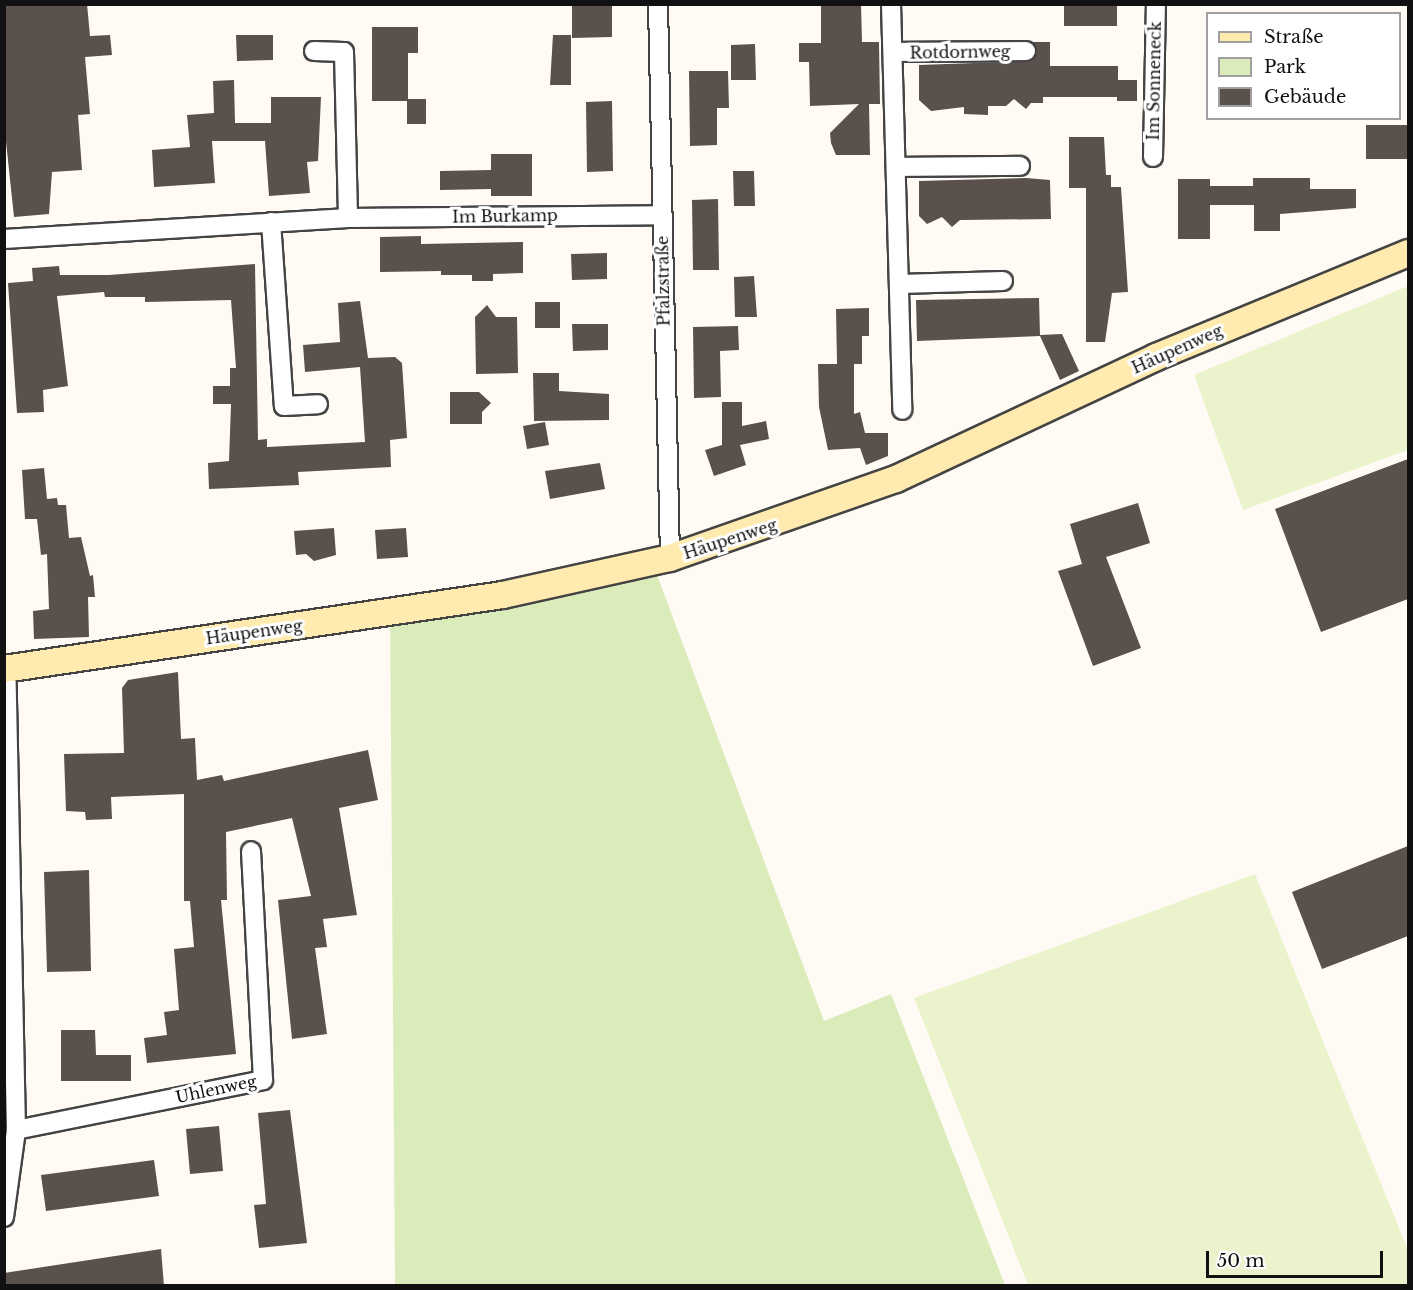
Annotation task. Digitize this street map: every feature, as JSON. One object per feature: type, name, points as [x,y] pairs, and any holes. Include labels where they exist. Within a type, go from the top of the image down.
[{"type":"street","name":"Pfalzstraße","points":[[658,4],[670,558]]},
{"type":"street","name":"Rotdornweg","points":[[891,4],[899,167],[902,410]]},
{"type":"street","name":"Im Sonneneck","points":[[1153,157],[1156,4]]},
{"type":"street","points":[[314,51],[344,52],[348,218]]},
{"type":"street","name":"Rotdornweg","points":[[893,52],[1026,51]]},
{"type":"street","points":[[899,167],[1020,166]]},
{"type":"street","name":"Im Burkamp","points":[[4,239],[348,218],[662,215]]},
{"type":"street","points":[[271,222],[284,406],[318,404]]},
{"type":"street","name":"Häupenweg","points":[[5,664],[503,595],[670,558],[896,479],[1156,357],[1408,253]]},
{"type":"street","points":[[900,284],[1003,281]]},
{"type":"street","points":[[4,1217],[16,1130],[5,664]]},
{"type":"street","name":"Uhlenweg","points":[[16,1130],[263,1080],[251,851]]},
{"type":"green space","points":[[1408,286],[1408,450],[1243,510],[1194,375]]},
{"type":"green space","points":[[654,567],[824,1021],[891,994],[1005,1285],[395,1285],[390,608]]},
{"type":"green space","points":[[1255,874],[1408,1250],[1408,1285],[1028,1285],[914,998]]},
{"type":"building","points":[[4,4],[87,4],[90,36],[110,35],[112,55],[85,57],[90,114],[78,115],[82,170],[52,172],[49,214],[14,217],[4,123]]},
{"type":"building","points":[[572,4],[612,4],[612,37],[572,38]]},
{"type":"building","points":[[821,4],[861,4],[862,42],[879,42],[880,104],[869,104],[870,155],[836,155],[831,143],[830,133],[859,104],[810,106],[809,62],[799,62],[799,43],[821,43]]},
{"type":"building","points":[[1064,4],[1117,4],[1117,26],[1064,26]]},
{"type":"building","points":[[372,27],[418,27],[418,53],[408,53],[408,99],[426,99],[426,124],[407,124],[407,101],[372,101]]},
{"type":"building","points":[[236,35],[273,35],[273,60],[237,61]]},
{"type":"building","points":[[553,35],[571,35],[571,85],[550,85]]},
{"type":"building","points":[[1033,42],[1050,42],[1050,66],[1118,66],[1118,80],[1137,80],[1137,101],[1117,101],[1117,97],[1043,97],[1043,103],[1031,103],[1026,109],[1014,99],[1006,106],[988,106],[988,115],[964,114],[964,107],[931,111],[919,100],[919,65],[1032,61],[1037,51]]},
{"type":"building","points":[[755,44],[756,80],[731,80],[731,45]]},
{"type":"building","points":[[689,71],[728,71],[729,108],[717,108],[717,145],[690,146]]},
{"type":"building","points":[[234,80],[235,123],[271,123],[271,97],[321,97],[318,161],[307,162],[310,193],[269,196],[265,141],[212,141],[215,183],[154,187],[152,150],[190,147],[187,115],[214,113],[213,81]]},
{"type":"building","points":[[612,101],[613,171],[587,172],[586,102]]},
{"type":"building","points":[[1366,125],[1408,125],[1408,159],[1366,159]]},
{"type":"building","points":[[1069,137],[1104,137],[1106,175],[1111,175],[1111,187],[1121,187],[1128,292],[1112,293],[1105,342],[1086,342],[1086,188],[1069,188]]},
{"type":"building","points":[[491,154],[532,154],[532,196],[491,196],[491,189],[440,190],[440,171],[491,170]]},
{"type":"building","points":[[733,171],[754,171],[755,206],[734,206]]},
{"type":"building","points":[[1026,178],[1050,180],[1051,219],[960,220],[952,227],[942,217],[927,224],[919,216],[919,181]]},
{"type":"building","points":[[1253,178],[1310,178],[1310,189],[1356,189],[1356,208],[1280,214],[1280,231],[1254,231],[1254,205],[1210,205],[1210,239],[1178,239],[1178,179],[1210,179],[1210,186],[1253,186]]},
{"type":"building","points":[[718,199],[719,270],[693,270],[692,200]]},
{"type":"building","points":[[421,236],[421,244],[523,242],[523,273],[493,274],[493,281],[472,281],[472,275],[441,275],[441,271],[380,272],[380,237]]},
{"type":"building","points":[[607,253],[607,279],[572,280],[571,254]]},
{"type":"building","points":[[255,264],[258,440],[267,439],[267,447],[365,442],[360,367],[305,372],[303,345],[340,342],[338,303],[360,301],[368,358],[395,357],[402,363],[407,438],[390,440],[391,467],[298,472],[299,485],[209,489],[208,463],[229,461],[231,404],[213,404],[213,386],[230,386],[230,368],[236,368],[231,300],[145,302],[145,297],[105,297],[104,292],[57,296],[68,386],[43,390],[44,412],[17,413],[8,283],[33,281],[32,268],[59,266],[60,275],[109,275]]},
{"type":"building","points":[[754,276],[757,317],[735,317],[734,277]]},
{"type":"building","points":[[1039,298],[1040,335],[1062,334],[1079,371],[1060,380],[1040,336],[917,341],[916,300]]},
{"type":"building","points":[[535,302],[560,302],[560,328],[535,328]]},
{"type":"building","points":[[487,305],[496,317],[517,317],[518,373],[476,374],[475,317]]},
{"type":"building","points":[[869,308],[869,336],[862,336],[862,364],[854,364],[854,414],[860,412],[865,433],[888,433],[888,456],[866,465],[860,448],[828,450],[819,407],[818,364],[837,364],[836,309]]},
{"type":"building","points":[[572,324],[608,324],[608,350],[573,351]]},
{"type":"building","points":[[738,326],[739,350],[720,351],[721,397],[694,398],[693,327]]},
{"type":"building","points":[[533,373],[559,373],[559,391],[609,394],[609,420],[534,421]]},
{"type":"building","points":[[450,392],[479,392],[491,403],[482,412],[482,424],[450,424]]},
{"type":"building","points":[[722,402],[742,402],[742,426],[766,421],[769,439],[740,445],[746,465],[714,476],[705,450],[722,445]]},
{"type":"building","points":[[545,422],[549,445],[527,449],[523,426]]},
{"type":"building","points":[[1408,459],[1408,599],[1321,632],[1275,509]]},
{"type":"building","points":[[600,463],[605,489],[550,499],[545,471]]},
{"type":"building","points":[[44,468],[47,499],[57,498],[58,505],[66,505],[69,538],[81,537],[90,576],[93,575],[95,597],[88,597],[89,637],[34,639],[33,611],[49,609],[47,554],[41,555],[37,519],[25,519],[22,470]]},
{"type":"building","points":[[1138,503],[1150,543],[1106,557],[1141,648],[1093,666],[1058,571],[1082,564],[1070,524]]},
{"type":"building","points":[[334,528],[336,555],[314,561],[306,554],[296,555],[294,531]]},
{"type":"building","points":[[406,528],[408,557],[377,559],[375,530]]},
{"type":"building","points":[[178,672],[181,739],[195,738],[197,780],[222,775],[224,781],[368,750],[378,800],[339,808],[357,915],[323,919],[327,947],[315,948],[327,1034],[292,1039],[278,900],[311,896],[292,818],[226,832],[227,900],[221,900],[236,1054],[147,1063],[144,1038],[167,1035],[164,1012],[179,1010],[174,949],[194,947],[190,901],[184,901],[184,794],[111,797],[112,819],[86,820],[85,812],[66,811],[64,754],[124,753],[122,688],[128,680]]},
{"type":"building","points":[[1408,846],[1408,936],[1322,969],[1292,892]]},
{"type":"building","points":[[89,870],[91,971],[47,972],[44,872]]},
{"type":"building","points":[[61,1030],[95,1030],[96,1055],[131,1055],[131,1081],[61,1081]]},
{"type":"building","points":[[290,1110],[307,1243],[259,1248],[254,1205],[266,1204],[258,1113]]},
{"type":"building","points":[[219,1126],[223,1171],[190,1174],[186,1129]]},
{"type":"building","points":[[154,1160],[159,1196],[46,1211],[41,1175]]},
{"type":"building","points":[[161,1249],[164,1286],[4,1286],[4,1273]]}]
